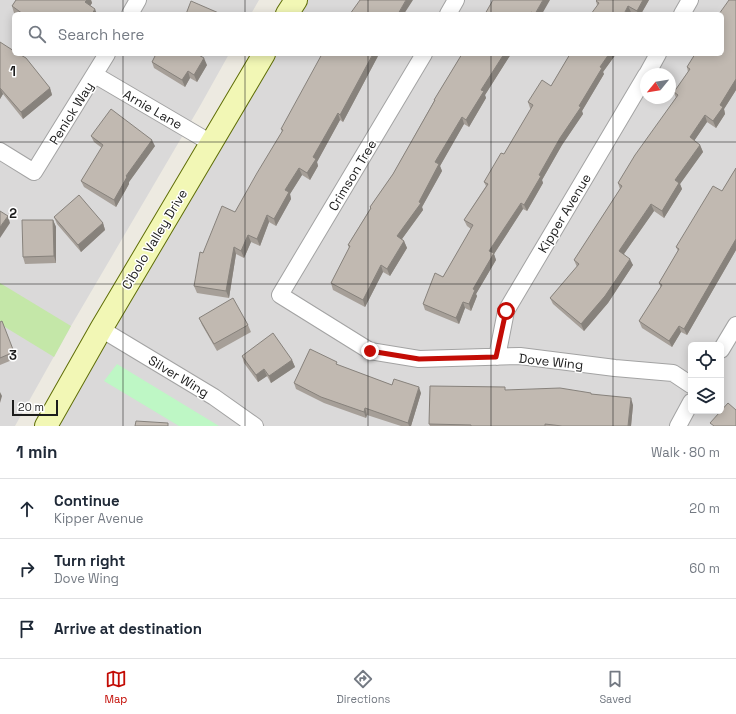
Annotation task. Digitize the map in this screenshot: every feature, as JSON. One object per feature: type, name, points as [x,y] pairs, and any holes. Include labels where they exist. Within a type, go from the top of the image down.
[{"type":"main road","points":[[288,12],[296,0]]},
{"type":"main road","name":"Cibolo Valley Drive","points":[[46,426],[101,329],[263,56]]},
{"type":"street","points":[[131,12],[138,0]]},
{"type":"street","points":[[449,12],[456,0]]},
{"type":"street","points":[[683,12],[690,0]]},
{"type":"street","name":"Penick Way","points":[[0,151],[34,172],[106,56]]},
{"type":"street","name":"Crimson Tree","points":[[280,295],[423,56]]},
{"type":"street","name":"Kipper Avenue","points":[[650,68],[657,56]]},
{"type":"street","name":"Arnie Lane","points":[[95,75],[211,143]]},
{"type":"street","name":"Kipper Avenue","points":[[496,357],[506,311],[640,84]]},
{"type":"street","name":"Dove Wing","points":[[280,295],[370,351],[419,359],[520,356],[615,368],[674,373],[688,383]]},
{"type":"street","points":[[724,345],[736,325]]},
{"type":"street","name":"Silver Wing","points":[[101,329],[214,398],[255,426]]},
{"type":"street","points":[[678,426],[688,408]]},
{"type":"shaded area","points":[[0,0],[259,0],[252,12],[12,12],[12,56],[228,56],[71,326],[15,426],[0,426]]},
{"type":"shaded area","points":[[306,0],[736,0],[736,426],[42,426],[271,56],[724,56],[724,12],[298,12]]},
{"type":"green space","points":[[0,283],[71,326],[54,357],[0,324]]},
{"type":"green space","points":[[117,364],[219,426],[179,426],[104,381]]},
{"type":"building","points":[[16,0],[87,0],[85,2],[95,9],[93,12],[20,12],[12,6]]},
{"type":"building","points":[[360,0],[406,0],[399,12],[351,12]]},
{"type":"building","points":[[493,0],[543,0],[536,12],[486,12]]},
{"type":"building","points":[[643,0],[637,11],[628,6],[625,12],[592,12],[599,3],[596,1]]},
{"type":"building","points":[[729,0],[736,0],[736,79],[720,105],[723,107],[713,121],[705,115],[690,137],[700,145],[675,180],[679,183],[662,211],[651,204],[619,251],[630,259],[605,296],[581,324],[550,298],[579,264],[574,260],[622,186],[618,183],[635,155],[672,104],[676,104],[676,98],[678,95],[676,94],[676,89],[690,69],[687,67],[694,56],[724,56],[724,12],[720,12]]},
{"type":"building","points":[[191,1],[216,12],[187,12]]},
{"type":"building","points":[[0,42],[12,50],[12,56],[22,56],[26,58],[50,88],[21,112],[0,88]]},
{"type":"building","points":[[155,56],[200,56],[204,58],[194,75],[188,71],[182,80],[152,62]]},
{"type":"building","points":[[321,56],[372,56],[340,115],[338,113],[313,157],[316,159],[307,173],[299,168],[285,190],[289,192],[274,219],[267,215],[257,239],[248,235],[241,251],[234,247],[226,291],[194,286],[200,252],[203,253],[222,206],[235,212],[283,130],[281,129]]},
{"type":"building","points":[[461,56],[503,56],[481,90],[484,91],[466,120],[462,117],[435,162],[439,164],[419,202],[421,203],[397,236],[404,241],[387,269],[381,265],[363,300],[331,283],[350,246],[348,245],[371,208],[370,207],[393,174],[434,100]]},
{"type":"building","points":[[569,56],[608,56],[579,106],[581,107],[560,138],[539,175],[541,176],[524,205],[521,203],[489,251],[494,253],[473,289],[475,290],[469,304],[463,302],[456,318],[423,304],[435,273],[443,277],[473,225],[464,220],[488,184],[484,182],[501,153],[504,154],[533,105],[528,102],[542,80],[551,86]]},
{"type":"building","points":[[111,109],[152,140],[126,176],[127,177],[114,200],[81,181],[103,145],[91,136]]},
{"type":"building","points":[[736,168],[736,239],[684,329],[679,326],[669,341],[639,321],[662,285],[659,283],[679,249],[676,247],[713,186],[722,191]]},
{"type":"building","points":[[79,195],[103,223],[78,245],[54,217]]},
{"type":"building","points":[[0,211],[8,216],[0,227]]},
{"type":"building","points":[[22,220],[53,220],[54,256],[23,257]]},
{"type":"building","points":[[233,298],[248,325],[214,344],[199,318]]},
{"type":"building","points":[[2,321],[14,352],[0,358],[0,322]]},
{"type":"building","points":[[273,333],[292,360],[269,376],[264,369],[256,375],[242,356]]},
{"type":"building","points":[[310,349],[337,362],[336,364],[392,385],[394,379],[419,387],[408,423],[365,408],[364,412],[321,397],[294,383]]},
{"type":"building","points":[[430,386],[505,387],[505,390],[560,388],[591,394],[631,398],[628,426],[562,426],[545,424],[545,426],[471,426],[429,424]]},
{"type":"building","points":[[728,403],[736,410],[736,426],[714,426],[710,423],[718,414],[724,414],[724,407]]},
{"type":"building","points":[[136,421],[168,423],[168,426],[135,426]]},
{"type":"route","points":[[370,351],[419,359],[496,357],[506,311]]}]
